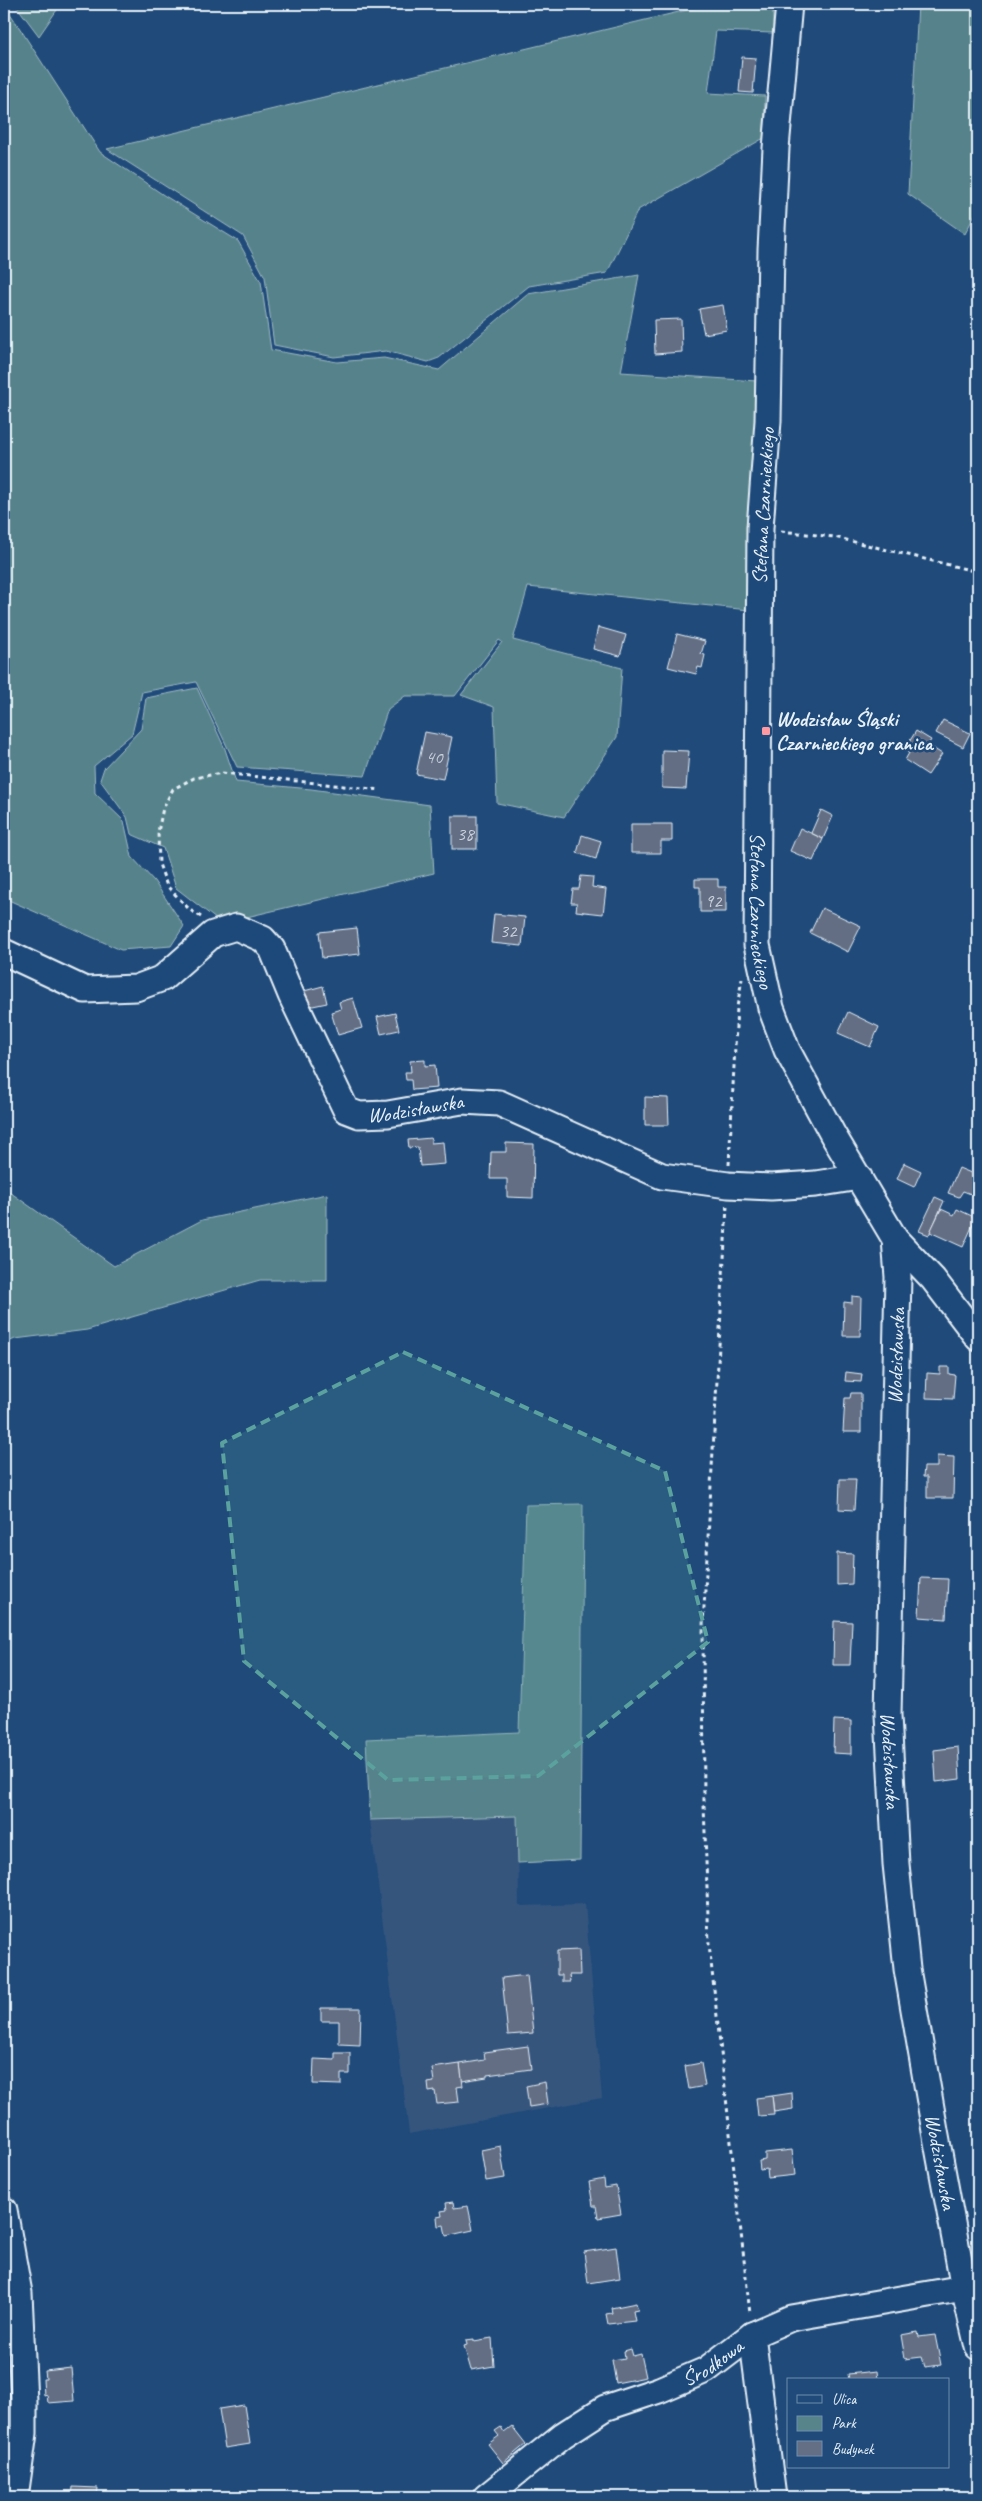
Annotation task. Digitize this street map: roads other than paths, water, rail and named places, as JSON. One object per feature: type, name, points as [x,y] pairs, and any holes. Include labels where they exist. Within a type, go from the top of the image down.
[{"type":"street","name":"Stefana Czarnieckiego","points":[[770,1008],[759,962],[756,914],[760,528],[768,421],[775,166],[788,4]]},
{"type":"street","name":"Wodzisławska","points":[[4,952],[85,990],[136,988],[162,978],[213,934],[236,927],[264,939],[272,949],[291,995],[346,1110],[359,1115],[388,1114],[462,1101],[499,1103],[662,1176],[728,1185],[771,1187],[816,1184],[859,1177]]},
{"type":"street","name":"Wodzisławska","points":[[770,1008],[810,1094],[895,1239],[898,1277],[888,1715],[892,1815],[907,1969],[964,2288],[978,2347]]},
{"type":"street","points":[[895,1239],[933,1279],[978,1338]]},
{"type":"street","points":[[4,2210],[18,2294],[24,2402],[24,2434],[15,2497]]},
{"type":"street","name":"Środkowa","points":[[486,2497],[563,2435],[605,2408],[659,2390],[706,2370],[752,2335],[791,2318],[964,2288]]},
{"type":"street","points":[[752,2335],[773,2497]]},
{"type":"place","name":"Wodzisław Śląski Czarnieckiego granica","points":[[766,731]]}]
